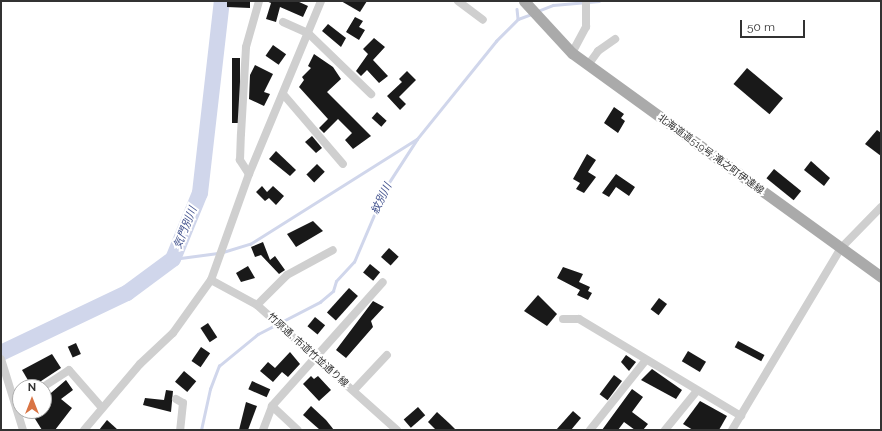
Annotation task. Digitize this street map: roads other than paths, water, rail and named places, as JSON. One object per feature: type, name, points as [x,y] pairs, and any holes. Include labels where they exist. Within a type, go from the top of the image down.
[{"type":"main road","name":"北海道道519号 滝之町伊達線","points":[[524,1],[545,26],[572,53],[881,277]]},
{"type":"street","points":[[249,174],[240,160],[241,126],[246,47],[259,1]]},
{"type":"street","points":[[84,430],[140,364],[173,333],[211,280],[249,174],[321,1]]},
{"type":"street","points":[[458,1],[483,20]]},
{"type":"street","points":[[572,53],[586,27],[586,1]]},
{"type":"street","points":[[283,22],[308,33],[372,94]]},
{"type":"street","points":[[588,65],[598,51],[615,39]]},
{"type":"street","points":[[283,94],[343,164]]},
{"type":"street","points":[[732,430],[841,248],[881,208]]},
{"type":"street","points":[[257,305],[288,275],[333,250]]},
{"type":"street","name":"竹原通, 市道竹並通り線","points":[[211,280],[257,305],[289,331],[397,430]]},
{"type":"street","points":[[263,430],[272,406],[315,356],[383,282]]},
{"type":"street","points":[[563,319],[579,320],[696,392],[741,416]]},
{"type":"street","points":[[354,390],[387,355]]},
{"type":"street","points":[[1,359],[12,390]]},
{"type":"street","points":[[590,430],[645,361]]},
{"type":"street","points":[[52,381],[69,370],[102,408]]},
{"type":"street","points":[[1,384],[10,385]]},
{"type":"street","points":[[665,430],[696,392]]},
{"type":"street","points":[[176,399],[183,403],[180,430]]},
{"type":"street","points":[[272,406],[298,430]]},
{"type":"street","points":[[21,419],[23,430]]},
{"type":"waterway","name":"気門別川","points":[[1,353],[127,293],[173,259],[200,193],[222,1]]},
{"type":"waterway","name":"紋別川","points":[[538,11],[553,5],[599,1]]},
{"type":"waterway","points":[[517,9],[518,19]]},
{"type":"waterway","name":"紋別川","points":[[201,430],[210,389],[219,366],[258,334],[320,302],[333,291],[336,281],[354,262],[386,187],[417,139],[496,41],[518,19],[532,14]]},
{"type":"waterway","points":[[223,252],[250,244],[417,139]]},
{"type":"waterway","points":[[173,259],[218,253]]}]
